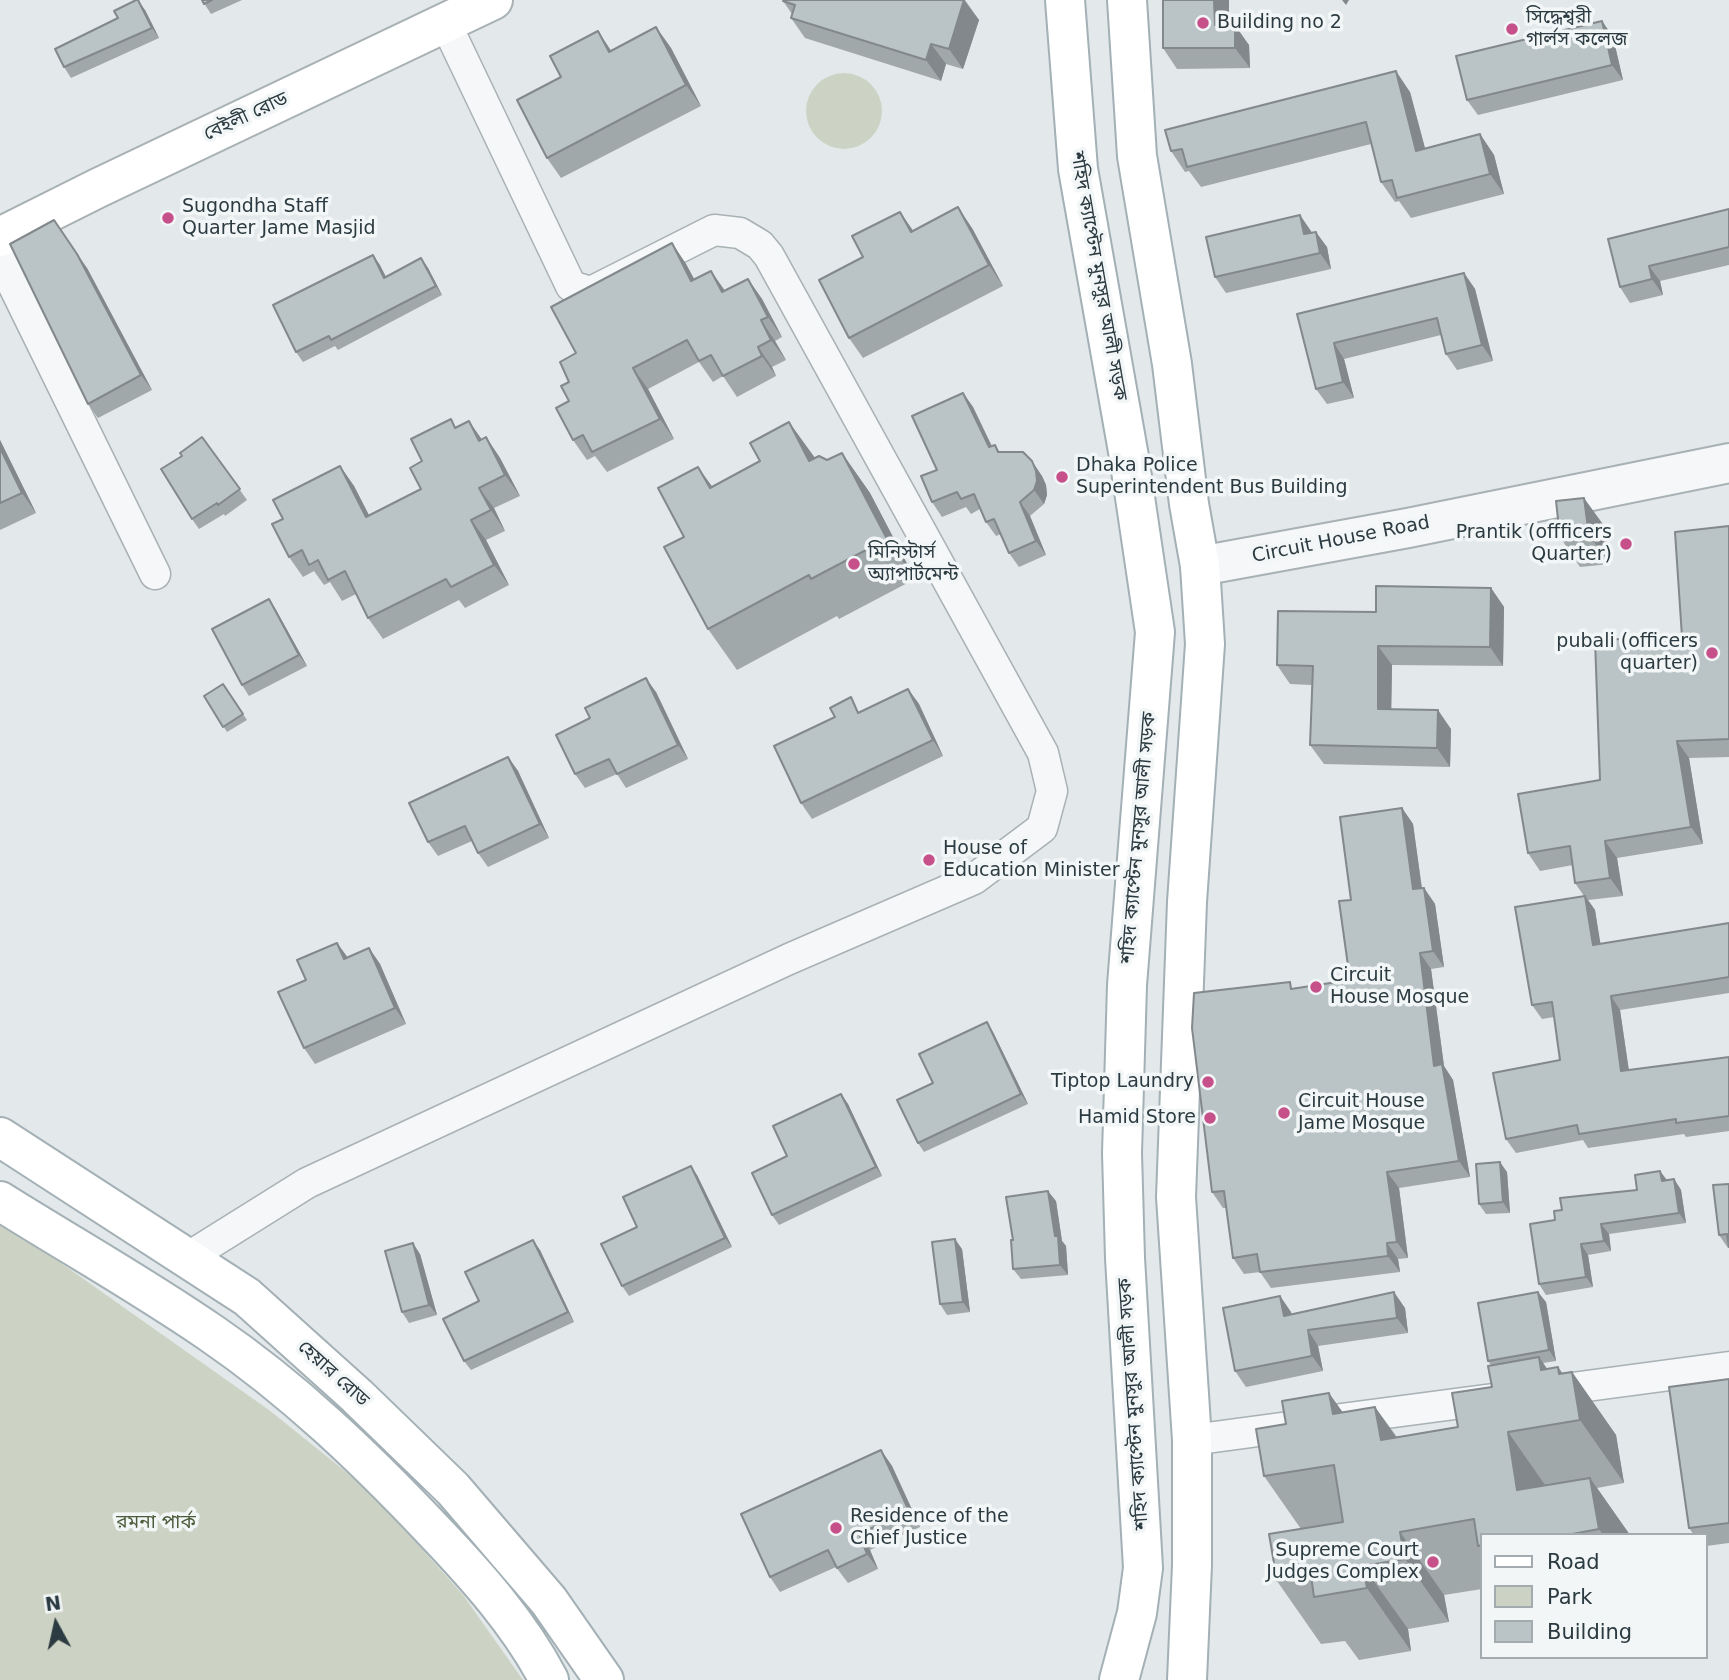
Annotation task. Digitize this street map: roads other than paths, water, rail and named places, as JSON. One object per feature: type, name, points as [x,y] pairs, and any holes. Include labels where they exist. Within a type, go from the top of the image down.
[{"type":"main road","name":"বেইলী রোড","points":[[0,237],[493,0]]},
{"type":"main road","name":"শহিদ ক্যাপ্টেন মুনসুর আলী সড়ক","points":[[1065,0],[1079,169],[1129,457],[1155,632],[1127,985],[1122,1153],[1125,1258],[1143,1568],[1137,1613],[1119,1680]]},
{"type":"main road","points":[[1127,0],[1137,156],[1172,364],[1189,504],[1200,566],[1205,644],[1187,916],[1176,1197],[1192,1440],[1192,1565],[1187,1680]]},
{"type":"main road","name":"হেয়ার রোড","points":[[6,1152],[187,1258],[247,1297],[357,1395],[453,1489],[549,1601],[604,1680]]},
{"type":"main road","points":[[0,1200],[212,1334],[292,1395],[381,1475],[466,1564],[501,1606],[550,1680]]},
{"type":"main road","points":[[1192,1565],[1203,1606],[1210,1680]]},
{"type":"street","points":[[187,1258],[307,1183],[789,959],[974,878],[1042,828],[1052,791],[1043,753],[769,256],[760,246],[740,233],[714,230],[591,292],[571,286],[445,22]]},
{"type":"street","points":[[0,258],[155,574]]},
{"type":"street","name":"Circuit House Road","points":[[1200,566],[1408,528],[1729,463]]},
{"type":"street","points":[[1192,1440],[1729,1367]]},
{"type":"place","name":"Building no 2","points":[[1203,23]]},
{"type":"place","name":"সিদ্ধেশ্বরী গার্লস কলেজ","points":[[1512,29]]},
{"type":"place","name":"Sugondha Staff Quarter Jame Masjid","points":[[168,218]]},
{"type":"place","name":"Dhaka Police Superintendent Bus Building","points":[[1062,477]]},
{"type":"place","name":"Prantik (offficers Quarter)","points":[[1626,544]]},
{"type":"place","name":"মিনিস্টার্স অ্যাপার্টমেন্ট","points":[[854,564]]},
{"type":"place","name":"pubali (officers quarter)","points":[[1712,653]]},
{"type":"place","name":"House of Education Minister","points":[[929,860]]},
{"type":"place","name":"Circuit House Mosque","points":[[1316,987]]},
{"type":"place","name":"Tiptop Laundry","points":[[1208,1082]]},
{"type":"place","name":"Circuit House Jame Mosque","points":[[1284,1113]]},
{"type":"place","name":"Hamid Store","points":[[1210,1118]]},
{"type":"place","name":"Residence of the Chief Justice","points":[[836,1528]]},
{"type":"place","name":"Supreme Court Judges Complex","points":[[1433,1562]]},
{"type":"park label","name":"রমনা পার্ক","points":[[156,1523]]}]
